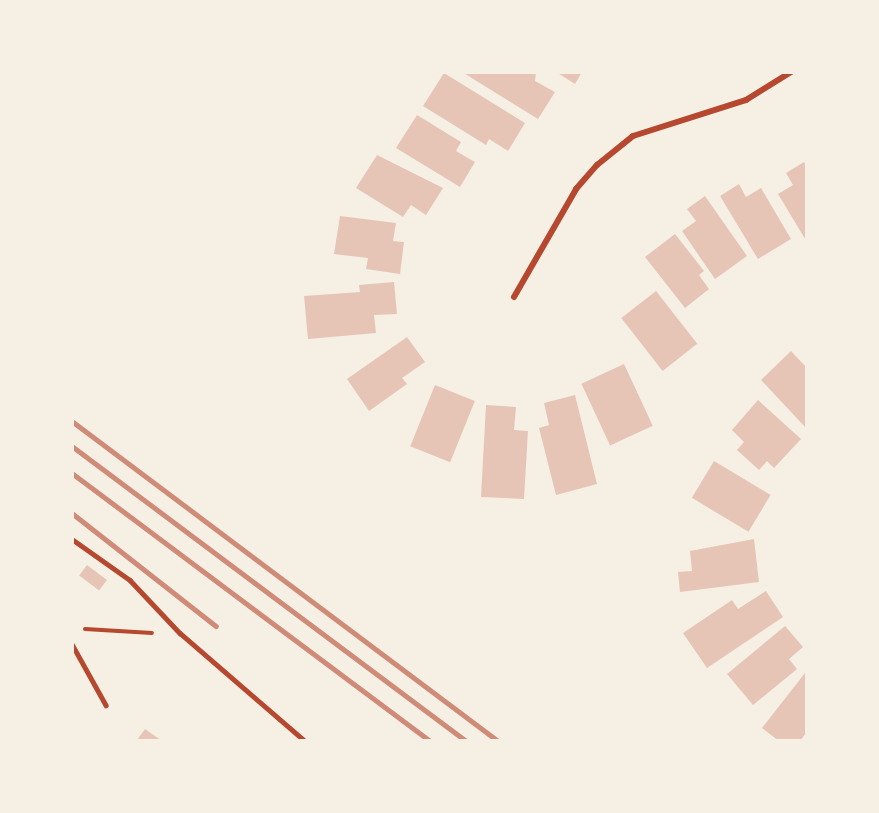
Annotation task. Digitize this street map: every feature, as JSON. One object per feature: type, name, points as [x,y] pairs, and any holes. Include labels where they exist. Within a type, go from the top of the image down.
[{"type":"street","points":[[514,297],[576,189],[597,165],[633,136],[746,99],[790,72]]},
{"type":"lane","points":[[72,539],[130,580],[180,633],[305,741]]},
{"type":"lane","points":[[72,644],[106,705]]},
{"type":"path","points":[[72,626],[105,633],[180,633]]},
{"type":"building","points":[[462,72],[536,72],[535,81],[555,92],[538,119]]},
{"type":"building","points":[[556,72],[582,72],[575,84]]},
{"type":"building","points":[[444,73],[525,123],[508,151],[489,139],[486,145],[423,106]]},
{"type":"building","points":[[417,115],[461,142],[456,151],[475,162],[460,187],[396,148]]},
{"type":"building","points":[[377,155],[443,188],[426,215],[411,205],[403,217],[356,188]]},
{"type":"building","points":[[804,162],[807,167],[807,242],[778,194],[793,185],[786,173]]},
{"type":"building","points":[[739,184],[746,197],[761,188],[791,239],[758,259],[720,196]]},
{"type":"building","points":[[705,196],[747,256],[715,279],[682,231],[696,221],[687,209]]},
{"type":"building","points":[[340,216],[396,223],[393,241],[404,242],[400,274],[366,269],[368,258],[334,254]]},
{"type":"building","points":[[675,234],[704,271],[699,275],[709,289],[685,308],[645,257]]},
{"type":"building","points":[[394,282],[397,314],[374,315],[376,333],[308,339],[304,296],[360,292],[359,285]]},
{"type":"building","points":[[656,291],[697,344],[663,371],[621,318]]},
{"type":"building","points":[[407,337],[425,362],[402,378],[407,384],[369,411],[347,379]]},
{"type":"building","points":[[791,351],[807,368],[807,429],[761,380]]},
{"type":"building","points":[[624,364],[653,426],[610,445],[581,384]]},
{"type":"building","points":[[435,385],[475,401],[450,462],[410,446]]},
{"type":"building","points":[[575,395],[597,484],[556,495],[539,428],[549,425],[544,403]]},
{"type":"building","points":[[758,400],[801,439],[774,468],[767,461],[759,470],[737,450],[744,442],[732,430]]},
{"type":"building","points":[[486,405],[516,407],[514,430],[528,431],[524,499],[481,497]]},
{"type":"building","points":[[714,461],[771,495],[748,532],[692,498]]},
{"type":"building","points":[[754,539],[759,582],[680,592],[678,572],[692,571],[690,551]]},
{"type":"building","points":[[87,565],[107,580],[99,590],[79,575]]},
{"type":"building","points":[[766,591],[783,617],[707,668],[683,633],[732,600],[738,609]]},
{"type":"building","points":[[785,626],[803,647],[789,659],[797,669],[753,705],[727,674]]},
{"type":"building","points":[[805,673],[807,732],[800,741],[779,741],[762,728]]},
{"type":"building","points":[[145,729],[162,741],[137,740]]},
{"type":"railway","points":[[72,421],[498,741]]},
{"type":"railway","points":[[72,446],[466,741]]},
{"type":"railway","points":[[72,473],[430,741]]},
{"type":"railway","points":[[72,513],[216,626]]}]
